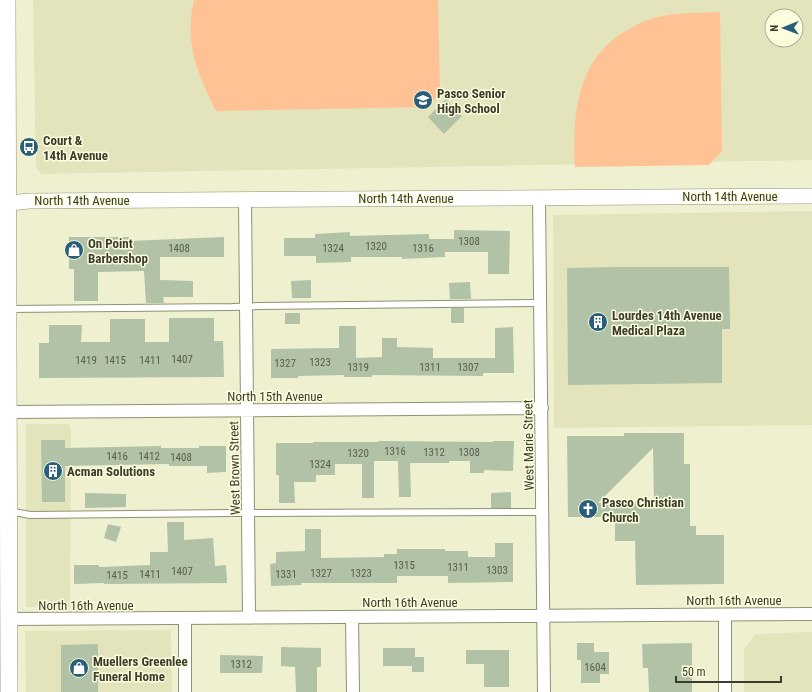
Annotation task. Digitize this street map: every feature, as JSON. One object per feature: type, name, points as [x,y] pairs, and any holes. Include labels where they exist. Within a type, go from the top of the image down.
[{"type":"main road","points":[[7,0],[4,270],[8,309],[4,450],[8,511],[6,609],[9,692]]},
{"type":"street","name":"North 14th Avenue","points":[[4,204],[29,201],[812,196]]},
{"type":"street","name":"West Marie Street","points":[[539,197],[544,692]]},
{"type":"street","name":"West Brown Street","points":[[246,199],[250,618]]},
{"type":"street","name":"North 15th Avenue","points":[[4,411],[542,408]]},
{"type":"street","name":"North 16th Avenue","points":[[6,609],[185,618],[812,614]]},
{"type":"street","points":[[725,614],[725,692]]},
{"type":"street","points":[[352,617],[353,692]]},
{"type":"street","points":[[185,618],[186,692]]},
{"type":"lane","points":[[8,309],[540,303]]},
{"type":"lane","points":[[8,511],[30,516],[543,512]]},
{"type":"shaded area","name":"Pasco Senior High School","points":[[33,0],[812,0],[812,160],[42,174],[36,168]]},
{"type":"shaded area","points":[[194,0],[438,0],[440,94],[427,107],[216,111],[203,84],[194,57],[191,16]]},
{"type":"shaded area","points":[[720,12],[722,151],[709,165],[575,167],[574,147],[577,107],[581,88],[588,71],[598,55],[612,41],[629,29],[647,20],[679,14]]},
{"type":"shaded area","points":[[812,211],[812,425],[554,428],[553,215]]},
{"type":"shaded area","points":[[26,424],[69,424],[71,430],[70,607],[26,607]]},
{"type":"shaded area","points":[[171,630],[172,692],[26,692],[25,631]]},
{"type":"shaded area","points":[[812,632],[812,692],[744,692],[744,649],[755,634]]},
{"type":"building","points":[[446,99],[462,116],[444,134],[428,117]]},
{"type":"building","points":[[454,230],[510,231],[509,274],[488,274],[488,252],[445,252],[445,257],[402,259],[402,257],[351,257],[351,262],[316,263],[316,256],[284,256],[284,238],[315,238],[315,234],[350,232],[350,236],[429,234],[429,239],[454,239]]},
{"type":"building","points":[[69,237],[129,237],[129,241],[224,237],[224,257],[160,257],[160,280],[193,281],[193,297],[163,297],[164,303],[146,303],[144,271],[98,272],[98,301],[74,301],[74,269],[69,269]]},
{"type":"building","name":"Lourdes 14th Avenue Medical Plaza","points":[[729,267],[730,329],[722,329],[722,383],[568,385],[567,268]]},
{"type":"building","points":[[311,280],[311,298],[292,298],[291,281]]},
{"type":"building","points":[[470,282],[471,299],[450,299],[449,283]]},
{"type":"building","points":[[451,308],[464,308],[464,323],[451,323]]},
{"type":"building","points":[[285,313],[300,313],[300,324],[285,324]]},
{"type":"building","points":[[169,318],[214,318],[214,341],[223,341],[224,377],[39,378],[39,343],[49,343],[49,325],[82,325],[81,342],[110,342],[110,319],[145,319],[145,342],[169,342]]},
{"type":"building","points":[[339,326],[356,326],[356,358],[382,357],[382,338],[397,338],[397,347],[433,348],[433,358],[495,358],[495,328],[513,327],[514,373],[483,373],[483,376],[372,375],[372,377],[344,377],[344,375],[271,378],[271,349],[339,348]]},
{"type":"building","name":"Pasco Christian Church","points":[[624,433],[684,433],[684,464],[690,464],[690,526],[696,526],[696,535],[724,535],[724,584],[636,585],[635,541],[615,541],[615,517],[568,517],[567,436],[624,436]],"holes":[[[653,448],[654,501],[598,503]]]},
{"type":"building","points":[[41,440],[65,440],[65,448],[161,446],[161,448],[199,448],[199,446],[226,446],[226,472],[207,473],[207,466],[169,466],[169,464],[65,466],[65,502],[42,502]]},
{"type":"building","points":[[514,441],[513,471],[484,470],[484,473],[470,473],[470,461],[449,461],[449,463],[410,463],[411,497],[399,497],[398,461],[374,461],[374,498],[362,498],[362,464],[335,464],[335,475],[316,475],[316,482],[294,482],[295,503],[279,503],[279,475],[276,475],[276,443]]},
{"type":"building","points":[[511,492],[511,508],[491,508],[491,493]]},
{"type":"building","points":[[85,493],[126,494],[126,507],[85,508]]},
{"type":"building","points":[[167,522],[184,522],[184,540],[213,538],[215,566],[226,565],[227,583],[74,584],[74,565],[99,565],[99,567],[150,565],[150,552],[168,552]]},
{"type":"building","points":[[108,524],[121,527],[116,542],[104,538]]},
{"type":"building","points":[[305,529],[321,529],[321,558],[384,557],[384,554],[397,554],[397,549],[445,549],[445,551],[468,551],[468,557],[495,557],[495,543],[513,543],[513,582],[448,583],[448,576],[397,576],[397,583],[301,583],[301,585],[271,586],[270,564],[276,563],[276,552],[305,551]]},
{"type":"building","points":[[577,643],[594,643],[594,652],[609,652],[609,674],[600,674],[600,683],[581,683],[581,660],[577,660]]},
{"type":"building","points":[[692,643],[692,692],[649,692],[648,668],[643,668],[642,644]]},
{"type":"building","name":"Muellers Greenlee Funeral Home","points":[[98,644],[98,692],[61,692],[61,645]]},
{"type":"building","points":[[281,647],[321,648],[321,667],[317,667],[317,692],[296,692],[295,667],[281,666]]},
{"type":"building","points":[[383,648],[415,648],[415,657],[424,657],[424,672],[412,672],[412,666],[383,666]]},
{"type":"building","points":[[466,650],[509,650],[509,687],[484,687],[484,664],[466,664]]},
{"type":"building","points":[[220,655],[263,656],[262,673],[220,673]]},
{"type":"place","name":"Pasco Senior High School","points":[[423,100]]},
{"type":"place","name":"Court & 14th Avenue","points":[[29,147]]},
{"type":"place","name":"On Point Barbershop","points":[[74,250]]},
{"type":"place","name":"Lourdes 14th Avenue Medical Plaza","points":[[598,322]]},
{"type":"place","name":"Acman Solutions","points":[[53,471]]},
{"type":"place","name":"Pasco Christian Church","points":[[588,509]]},
{"type":"place","name":"Muellers Greenlee Funeral Home","points":[[79,668]]}]
